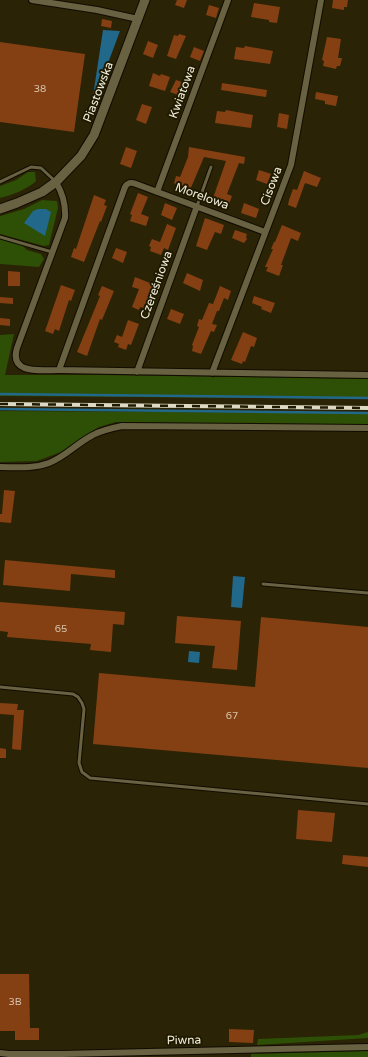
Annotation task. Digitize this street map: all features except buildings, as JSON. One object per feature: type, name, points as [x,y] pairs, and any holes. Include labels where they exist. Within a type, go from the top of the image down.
[{"type":"street","points":[[32,0],[97,10],[138,19]]},
{"type":"street","name":"Piastowska","points":[[0,209],[42,192],[56,182],[81,156],[94,135],[144,0]]},
{"type":"street","name":"Kwiatowa","points":[[157,192],[228,0]]},
{"type":"street","name":"Cisowa","points":[[212,373],[291,165],[321,0]]},
{"type":"street","points":[[56,182],[65,202],[65,218],[17,348],[15,355],[19,365],[26,369],[59,370],[368,375]]},
{"type":"street","name":"Morelowa","points":[[59,370],[127,184],[131,182],[265,232]]},
{"type":"street","name":"Czereśniowa","points":[[137,372],[197,206]]},
{"type":"street","points":[[0,467],[24,468],[48,463],[60,457],[91,436],[122,426],[368,428]]},
{"type":"street","name":"Piwna","points":[[0,1052],[9,1054],[62,1054],[368,1047]]},
{"type":"lane","points":[[0,182],[31,167],[41,168],[56,182]]},
{"type":"lane","points":[[197,206],[211,167]]},
{"type":"lane","points":[[0,237],[52,252]]},
{"type":"lane","points":[[264,584],[368,593]]},
{"type":"lane","points":[[0,687],[67,693],[78,698],[84,709],[79,763],[82,772],[90,778],[368,804]]},
{"type":"green space","points":[[28,172],[35,172],[36,181],[29,187],[0,198],[0,186],[16,180]]},
{"type":"green space","points":[[42,200],[57,201],[58,208],[49,245],[44,246],[0,234],[0,216],[24,209]]},
{"type":"green space","points":[[0,239],[22,245],[27,250],[41,254],[44,259],[39,267],[0,264]]},
{"type":"green space","points":[[14,334],[5,375],[368,379],[368,399],[0,396],[0,335]]},
{"type":"green space","points":[[0,411],[368,413],[368,425],[116,422],[99,427],[61,452],[37,461],[0,462]]},
{"type":"green space","points":[[368,1032],[368,1038],[257,1045],[258,1039],[358,1035]]},
{"type":"green space","points":[[368,1051],[368,1057],[251,1057],[251,1054]]},
{"type":"water","points":[[103,30],[120,31],[91,109]]},
{"type":"water","points":[[38,209],[46,209],[51,212],[45,236],[24,223],[33,211]]},
{"type":"water","points":[[233,576],[245,577],[242,608],[231,607]]},
{"type":"water","points":[[189,651],[200,652],[199,663],[188,662]]},
{"type":"waterway","points":[[0,394],[368,398]]},
{"type":"waterway","points":[[0,409],[368,413]]},
{"type":"railway","points":[[0,404],[368,408]]}]
